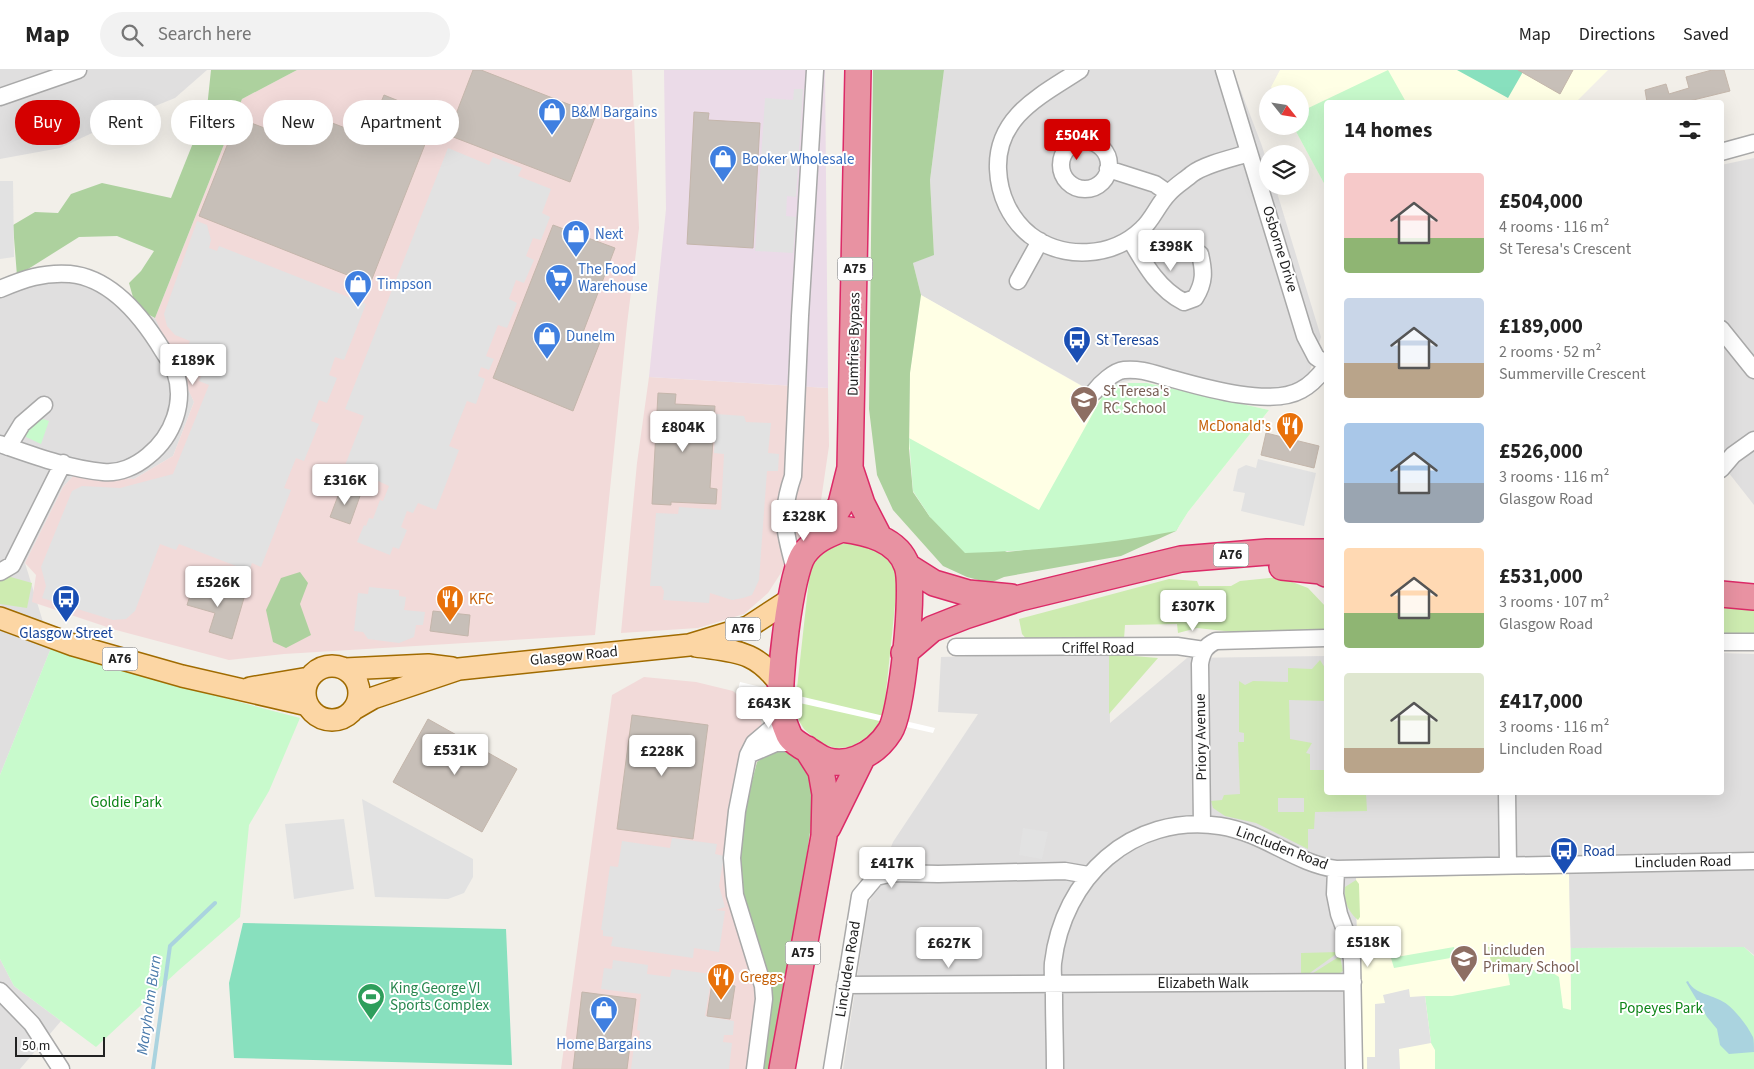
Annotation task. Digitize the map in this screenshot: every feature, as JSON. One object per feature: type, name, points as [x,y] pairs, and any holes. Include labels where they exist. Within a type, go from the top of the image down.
[{"type":"highway","name":"Dumfries Bypass","points":[[818,540],[841,504],[850,468],[858,70]]},
{"type":"highway","name":"Dumfries Bypass","points":[[850,468],[862,504],[879,537]]},
{"type":"highway","name":"A75","points":[[842,530],[860,531],[879,537],[898,552],[907,566],[910,590],[899,699],[891,730],[877,747],[862,758],[842,762],[824,760],[790,737],[781,712],[781,685],[791,599],[796,573],[804,554],[818,540],[842,530]]},
{"type":"highway","name":"A76","points":[[904,653],[932,629],[1020,598],[1181,559],[1266,552],[1324,552]]},
{"type":"highway","name":"A76","points":[[907,566],[934,583],[951,588],[968,592],[1020,598]]},
{"type":"highway","name":"A76","points":[[1137,571],[1185,572],[1278,567],[1324,573]]},
{"type":"highway","points":[[1724,594],[1754,597]]},
{"type":"highway","name":"A75","points":[[782,1069],[824,836],[824,794],[821,771],[803,746]]},
{"type":"highway","name":"A75","points":[[824,836],[862,758]]},
{"type":"main road","name":"Glasgow Road","points":[[345,668],[428,666],[459,669],[689,645],[748,628],[791,599]]},
{"type":"main road","name":"A76","points":[[0,618],[73,645],[196,680],[308,705],[318,716],[332,720],[348,715],[354,709]]},
{"type":"main road","name":"Glasgow Road","points":[[689,645],[738,652],[755,658],[768,668],[781,685]]},
{"type":"main road","name":"A76","points":[[242,690],[309,678],[318,669],[325,666],[332,665],[345,668]]},
{"type":"main road","points":[[345,668],[357,682],[359,692],[354,709]]},
{"type":"main road","name":"Glasgow Road","points":[[354,709],[374,698],[459,669]]},
{"type":"main road","points":[[308,705],[305,692],[309,678]]},
{"type":"street","points":[[796,573],[784,528],[784,515],[786,498],[793,476],[800,316],[815,70]]},
{"type":"street","points":[[1080,70],[1024,107],[1012,120],[1002,141],[998,177],[1004,200],[1016,221],[1040,241],[1062,250],[1085,253],[1109,249],[1130,238],[1149,222],[1168,193],[1195,172],[1249,153]]},
{"type":"street","name":"Osborne Drive","points":[[1224,70],[1282,254],[1305,336],[1316,357],[1324,363]]},
{"type":"street","points":[[0,97],[66,72]]},
{"type":"street","points":[[1724,151],[1754,143]]},
{"type":"street","points":[[1108,169],[1147,182],[1168,193]]},
{"type":"street","points":[[1130,238],[1142,261],[1169,294],[1184,302],[1195,298],[1201,288],[1204,274],[1200,254]]},
{"type":"street","points":[[1018,281],[1040,241]]},
{"type":"street","points":[[0,289],[32,276],[49,274],[72,274],[99,283],[119,297],[140,316],[175,371],[178,415],[156,450],[140,462],[126,469],[104,472],[62,463],[4,445],[22,424],[44,405]]},
{"type":"street","points":[[1724,333],[1754,370]]},
{"type":"street","points":[[1094,392],[1099,386],[1122,370],[1140,370],[1196,385],[1250,395],[1279,397],[1300,391],[1324,369]]},
{"type":"street","points":[[1724,466],[1733,456],[1754,440]]},
{"type":"street","points":[[0,572],[12,565],[62,463]]},
{"type":"street","points":[[784,515],[794,531],[804,538],[818,540]]},
{"type":"street","name":"Criffel Road","points":[[956,647],[1177,646],[1204,650],[1208,644],[1216,642],[1324,638]]},
{"type":"street","points":[[1724,642],[1754,642]]},
{"type":"street","name":"Priory Avenue","points":[[1202,824],[1200,664],[1204,650]]},
{"type":"street","points":[[755,1069],[764,999],[763,986],[735,895],[732,877],[737,811],[748,755],[754,742],[773,727],[781,712]]},
{"type":"street","points":[[748,755],[776,743],[803,746]]},
{"type":"street","points":[[1507,795],[1508,865]]},
{"type":"street","name":"Lincluden Road","points":[[832,1069],[860,896],[876,877],[893,873],[938,874],[1065,871],[1088,875],[1118,849],[1144,835],[1173,827],[1202,824],[1221,826],[1256,836],[1305,860],[1336,869],[1754,861]]},
{"type":"street","points":[[1336,869],[1335,894],[1339,914],[1349,941],[1353,982],[1354,1069]]},
{"type":"street","points":[[1055,1069],[1053,965],[1060,928],[1070,902],[1088,875]]},
{"type":"street","name":"Elizabeth Walk","points":[[845,985],[1353,982]]},
{"type":"street","points":[[0,991],[32,1024],[62,1069]]},
{"type":"shaded area","points":[[0,70],[207,70],[175,98],[161,104],[161,100],[90,100],[90,134],[80,139],[80,100],[15,100],[15,145],[66,145],[60,148],[0,159]]},
{"type":"shaded area","points":[[297,70],[632,70],[639,228],[627,324],[595,635],[284,654],[229,660],[116,630],[32,602],[36,575],[25,563],[63,487],[75,474],[134,479],[173,456],[194,402],[155,318],[224,145],[253,145],[253,100],[242,99]]},
{"type":"shaded area","points":[[664,70],[825,70],[828,388],[649,377],[666,209]]},
{"type":"shaded area","points":[[944,70],[1233,70],[1262,145],[1259,145],[1259,195],[1278,195],[1321,337],[1307,379],[1282,406],[1142,378],[1119,383],[1102,397],[921,295],[913,263],[934,254],[930,180]]},
{"type":"shaded area","points":[[1280,70],[1608,70],[1578,100],[1324,100],[1324,183],[1309,156],[1309,145],[1303,145],[1298,135],[1309,135],[1309,85],[1272,85]]},
{"type":"shaded area","points":[[794,89],[803,89],[796,197],[787,196],[786,216],[796,217],[793,253],[755,251],[765,98],[793,100]]},
{"type":"shaded area","points":[[448,148],[489,165],[493,157],[522,168],[518,176],[551,189],[542,213],[550,217],[541,240],[533,238],[526,256],[534,260],[524,283],[516,280],[509,299],[517,303],[507,328],[498,325],[486,356],[494,359],[489,370],[481,367],[478,376],[485,379],[476,404],[467,401],[449,446],[459,450],[436,510],[418,503],[413,513],[407,511],[401,527],[407,530],[399,549],[393,547],[390,555],[357,542],[364,525],[366,526],[369,518],[373,519],[380,500],[383,501],[389,486],[376,480],[371,490],[355,484],[359,474],[344,468],[364,416],[345,409]]},
{"type":"shaded area","points":[[1754,158],[1754,505],[1724,467],[1724,164]]},
{"type":"shaded area","points":[[0,181],[13,181],[14,257],[0,259]]},
{"type":"shaded area","points":[[197,221],[207,225],[211,240],[209,248],[217,251],[219,246],[366,304],[344,360],[335,357],[329,375],[337,378],[327,403],[319,400],[311,421],[319,424],[304,461],[296,458],[284,488],[291,490],[261,567],[252,563],[249,571],[179,544],[176,550],[160,544],[135,611],[126,619],[113,620],[42,598],[46,586],[41,567],[72,491],[82,486],[120,488],[173,474],[209,385],[199,381],[208,360],[186,351],[190,341],[175,335],[167,326],[164,314]]},
{"type":"shaded area","points":[[71,274],[160,321],[194,402],[173,456],[134,479],[75,474],[63,487],[25,563],[51,648],[0,775],[0,297],[31,281]]},
{"type":"shaded area","name":"St Teresa's RC School","points":[[921,295],[1101,397],[1119,383],[1147,383],[1269,410],[1188,512],[1176,531],[1055,546],[909,449],[910,372]]},
{"type":"shaded area","points":[[649,377],[828,388],[829,446],[819,514],[768,593],[744,614],[698,628],[621,633],[637,463]]},
{"type":"shaded area","points":[[716,414],[744,416],[746,422],[771,423],[768,453],[779,454],[778,471],[767,471],[759,580],[752,595],[743,598],[732,600],[710,593],[709,603],[663,600],[664,591],[661,586],[650,586],[656,513],[678,514],[679,507],[721,510],[724,454],[714,453]]},
{"type":"shaded area","points":[[1258,459],[1316,473],[1304,526],[1241,511],[1245,493],[1233,491],[1238,469],[1246,465],[1256,468]]},
{"type":"shaded area","points":[[369,587],[399,590],[399,596],[406,597],[404,610],[425,612],[423,625],[416,625],[414,637],[399,643],[368,639],[363,632],[354,631],[358,593],[368,594]]},
{"type":"shaded area","points":[[1109,652],[1110,723],[1187,658],[1324,656],[1324,795],[1724,795],[1724,653],[1754,654],[1754,955],[1744,947],[1571,948],[1568,874],[1356,878],[1359,1069],[843,1069],[868,906],[893,842],[978,714],[938,712],[941,657]]},
{"type":"shaded area","points":[[644,677],[696,682],[733,691],[759,716],[773,751],[757,762],[750,783],[741,889],[773,994],[762,1069],[561,1069],[612,695]]},
{"type":"shaded area","points":[[362,799],[473,859],[473,877],[464,893],[448,899],[375,897]]},
{"type":"shaded area","points":[[344,819],[354,889],[294,899],[285,824]]},
{"type":"shaded area","points":[[1023,828],[1048,832],[1042,859],[1019,855]]},
{"type":"shaded area","points":[[672,838],[717,844],[715,854],[724,856],[719,886],[725,907],[716,910],[725,911],[719,952],[694,948],[693,958],[611,946],[613,937],[603,936],[603,930],[601,930],[610,866],[618,867],[622,841],[670,848]]},
{"type":"shaded area","name":"Lincluden Primary School","points":[[1569,874],[1571,1010],[1568,1069],[1359,1069],[1356,878]]},
{"type":"shaded area","points":[[0,959],[14,986],[61,1021],[20,1069],[0,1069]]},
{"type":"shaded area","points":[[613,960],[648,965],[647,974],[670,977],[672,969],[712,974],[705,1016],[734,1021],[733,1035],[724,1035],[723,1042],[732,1043],[729,1069],[631,1069],[634,1046],[638,1046],[640,1031],[637,1030],[641,994],[601,989],[604,968],[612,969]]},
{"type":"shaded area","points":[[1409,989],[1410,997],[1425,996],[1431,1043],[1399,1049],[1400,1069],[1367,1069],[1367,1057],[1375,1057],[1375,1004],[1385,1003],[1383,995]]},
{"type":"green space","points":[[211,70],[297,70],[242,100],[208,100]]},
{"type":"green space","points":[[873,70],[944,70],[930,180],[934,255],[913,263],[921,295],[910,373],[909,449],[913,492],[930,517],[1007,552],[1055,546],[1180,523],[1176,531],[1121,556],[1004,577],[990,583],[967,577],[943,566],[893,510],[877,475],[869,409]]},
{"type":"green space","points":[[1388,70],[1405,100],[1325,100]]},
{"type":"green space","points":[[1457,70],[1524,70],[1508,98]]},
{"type":"green space","points":[[1324,101],[1324,183],[1309,156],[1309,145],[1303,145],[1298,135],[1309,135],[1309,108]]},
{"type":"green space","points":[[192,145],[224,145],[155,318],[136,308],[129,283],[141,271],[154,251],[117,236],[79,237],[17,276],[13,225],[35,212],[58,213],[71,194],[102,183],[171,198]]},
{"type":"green space","points":[[1119,383],[1147,383],[1269,410],[1188,512],[1176,531],[1124,540],[1071,546],[965,553],[930,517],[913,491],[909,438],[1039,510],[1102,397]]},
{"type":"green space","points":[[43,419],[49,421],[41,444],[26,437],[31,426]]},
{"type":"green space","points":[[849,542],[875,550],[889,560],[896,575],[897,586],[884,711],[873,733],[851,747],[836,748],[821,744],[804,729],[799,721],[795,706],[810,570],[821,555]]},
{"type":"green space","points":[[300,572],[308,583],[300,604],[311,635],[286,648],[273,642],[266,610],[281,578]]},
{"type":"green space","points":[[0,574],[32,583],[27,608],[0,604]]},
{"type":"green space","points":[[1279,577],[1308,588],[1324,605],[1324,630],[1234,632],[1197,628],[1178,633],[1177,624],[1125,625],[1124,639],[1029,642],[1022,634],[1019,619],[1169,579],[1197,581],[1199,586],[1231,586],[1240,581]]},
{"type":"green space","points":[[1724,606],[1754,609],[1754,637],[1724,637]]},
{"type":"green space","name":"Goldie Park","points":[[51,648],[300,718],[269,791],[249,825],[240,917],[179,970],[96,1047],[14,986],[0,959],[0,775]]},
{"type":"green space","points":[[1109,654],[1158,658],[1109,714]]},
{"type":"green space","points":[[1320,660],[1324,666],[1324,701],[1289,700],[1290,739],[1312,743],[1306,753],[1310,754],[1310,770],[1324,770],[1324,795],[1366,795],[1367,811],[1315,812],[1314,829],[1308,829],[1308,849],[1256,823],[1225,816],[1213,808],[1211,801],[1222,800],[1224,795],[1240,794],[1238,742],[1244,742],[1244,733],[1239,732],[1239,681],[1245,685],[1253,681],[1288,682],[1288,668],[1312,669]],"holes":[[[1278,798],[1304,798],[1304,812],[1278,812]]]},
{"type":"green space","points":[[787,750],[805,764],[811,774],[815,798],[791,963],[771,1069],[762,1069],[773,994],[741,889],[739,861],[745,808],[757,762],[773,751]]},
{"type":"green space","points":[[1356,880],[1359,884],[1360,917],[1358,920],[1351,913],[1345,897],[1345,887]]},
{"type":"green space","name":"King George VI Sports Complex","points":[[243,923],[506,929],[512,1065],[234,1058],[229,983]]},
{"type":"green space","points":[[1454,947],[1456,957],[1394,968],[1391,958]]},
{"type":"green space","points":[[1488,947],[1520,947],[1520,962],[1491,962]]},
{"type":"green space","name":"Popeyes Park","points":[[1520,947],[1530,947],[1531,970],[1548,970],[1559,977],[1563,1008],[1571,1010],[1571,948],[1744,947],[1754,956],[1754,1069],[1435,1069],[1435,1050],[1431,1043],[1425,996],[1452,996],[1510,985],[1506,963],[1520,962]]},
{"type":"green space","points":[[1339,952],[1307,975],[1301,975],[1301,953]]},
{"type":"green space","points":[[1340,956],[1343,971],[1340,973],[1310,975]]},
{"type":"water","points":[[1688,981],[1698,991],[1720,1000],[1735,1011],[1753,1037],[1754,1052],[1729,1054],[1720,1045],[1717,1029],[1707,1017],[1686,982]]},
{"type":"pier","points":[[740,682],[935,728],[933,733],[738,689]]},
{"type":"building","points":[[473,70],[481,70],[596,115],[570,182],[459,139],[459,106]]},
{"type":"building","points":[[1518,70],[1573,70],[1560,94]]},
{"type":"building","points":[[1712,70],[1724,70],[1730,91],[1693,100],[1647,100],[1645,90],[1666,84],[1669,94],[1689,88],[1686,77]]},
{"type":"building","points":[[384,95],[396,100],[382,100]]},
{"type":"building","name":"Booker Wholesale","points":[[694,112],[709,113],[708,120],[760,123],[753,248],[687,244]]},
{"type":"building","points":[[333,123],[343,127],[343,145],[425,145],[370,284],[199,216],[227,145],[253,145],[253,124],[263,127],[263,145],[333,145]]},
{"type":"building","points":[[553,225],[615,248],[582,335],[600,342],[573,411],[493,378]]},
{"type":"building","points":[[658,393],[676,394],[675,404],[715,406],[710,488],[717,489],[716,504],[671,502],[671,505],[652,504]]},
{"type":"building","name":"McDonald's","points":[[1266,433],[1319,446],[1314,468],[1261,455]]},
{"type":"building","points":[[341,488],[360,496],[350,524],[330,517]]},
{"type":"building","points":[[194,583],[244,598],[232,639],[209,632],[215,613],[187,605]]},
{"type":"building","name":"KFC","points":[[433,611],[470,615],[468,636],[430,631]]},
{"type":"building","points":[[632,715],[708,725],[693,839],[617,829]]},
{"type":"building","points":[[428,719],[517,769],[482,832],[393,782]]},
{"type":"building","name":"Greggs","points":[[712,983],[735,986],[730,1019],[707,1016]]},
{"type":"building","name":"Home Bargains","points":[[582,992],[636,999],[627,1069],[573,1069]]},
{"type":"waterway","name":"Maryholm Burn","points":[[153,1069],[170,946],[215,903]]},
{"type":"place","name":"B&M Bargains","points":[[552,136]]},
{"type":"place","name":"Booker Wholesale","points":[[723,183]]},
{"type":"place","name":"Next","points":[[576,258]]},
{"type":"place","name":"The Food Warehouse","points":[[559,302]]},
{"type":"place","name":"Timpson","points":[[358,308]]},
{"type":"place","name":"Dunelm","points":[[547,360]]},
{"type":"place","name":"St Teresas","points":[[1077,364]]},
{"type":"place","name":"St Teresa's RC School","points":[[1084,424]]},
{"type":"place","name":"McDonald's","points":[[1290,450]]},
{"type":"place","name":"Glasgow Street","points":[[66,623]]},
{"type":"place","name":"KFC","points":[[450,623]]},
{"type":"place","name":"Road","points":[[1564,875]]},
{"type":"place","name":"Lincluden Primary School","points":[[1464,983]]},
{"type":"place","name":"Greggs","points":[[721,1001]]},
{"type":"place","name":"King George VI Sports Complex","points":[[371,1021]]},
{"type":"place","name":"Home Bargains","points":[[604,1034]]}]
